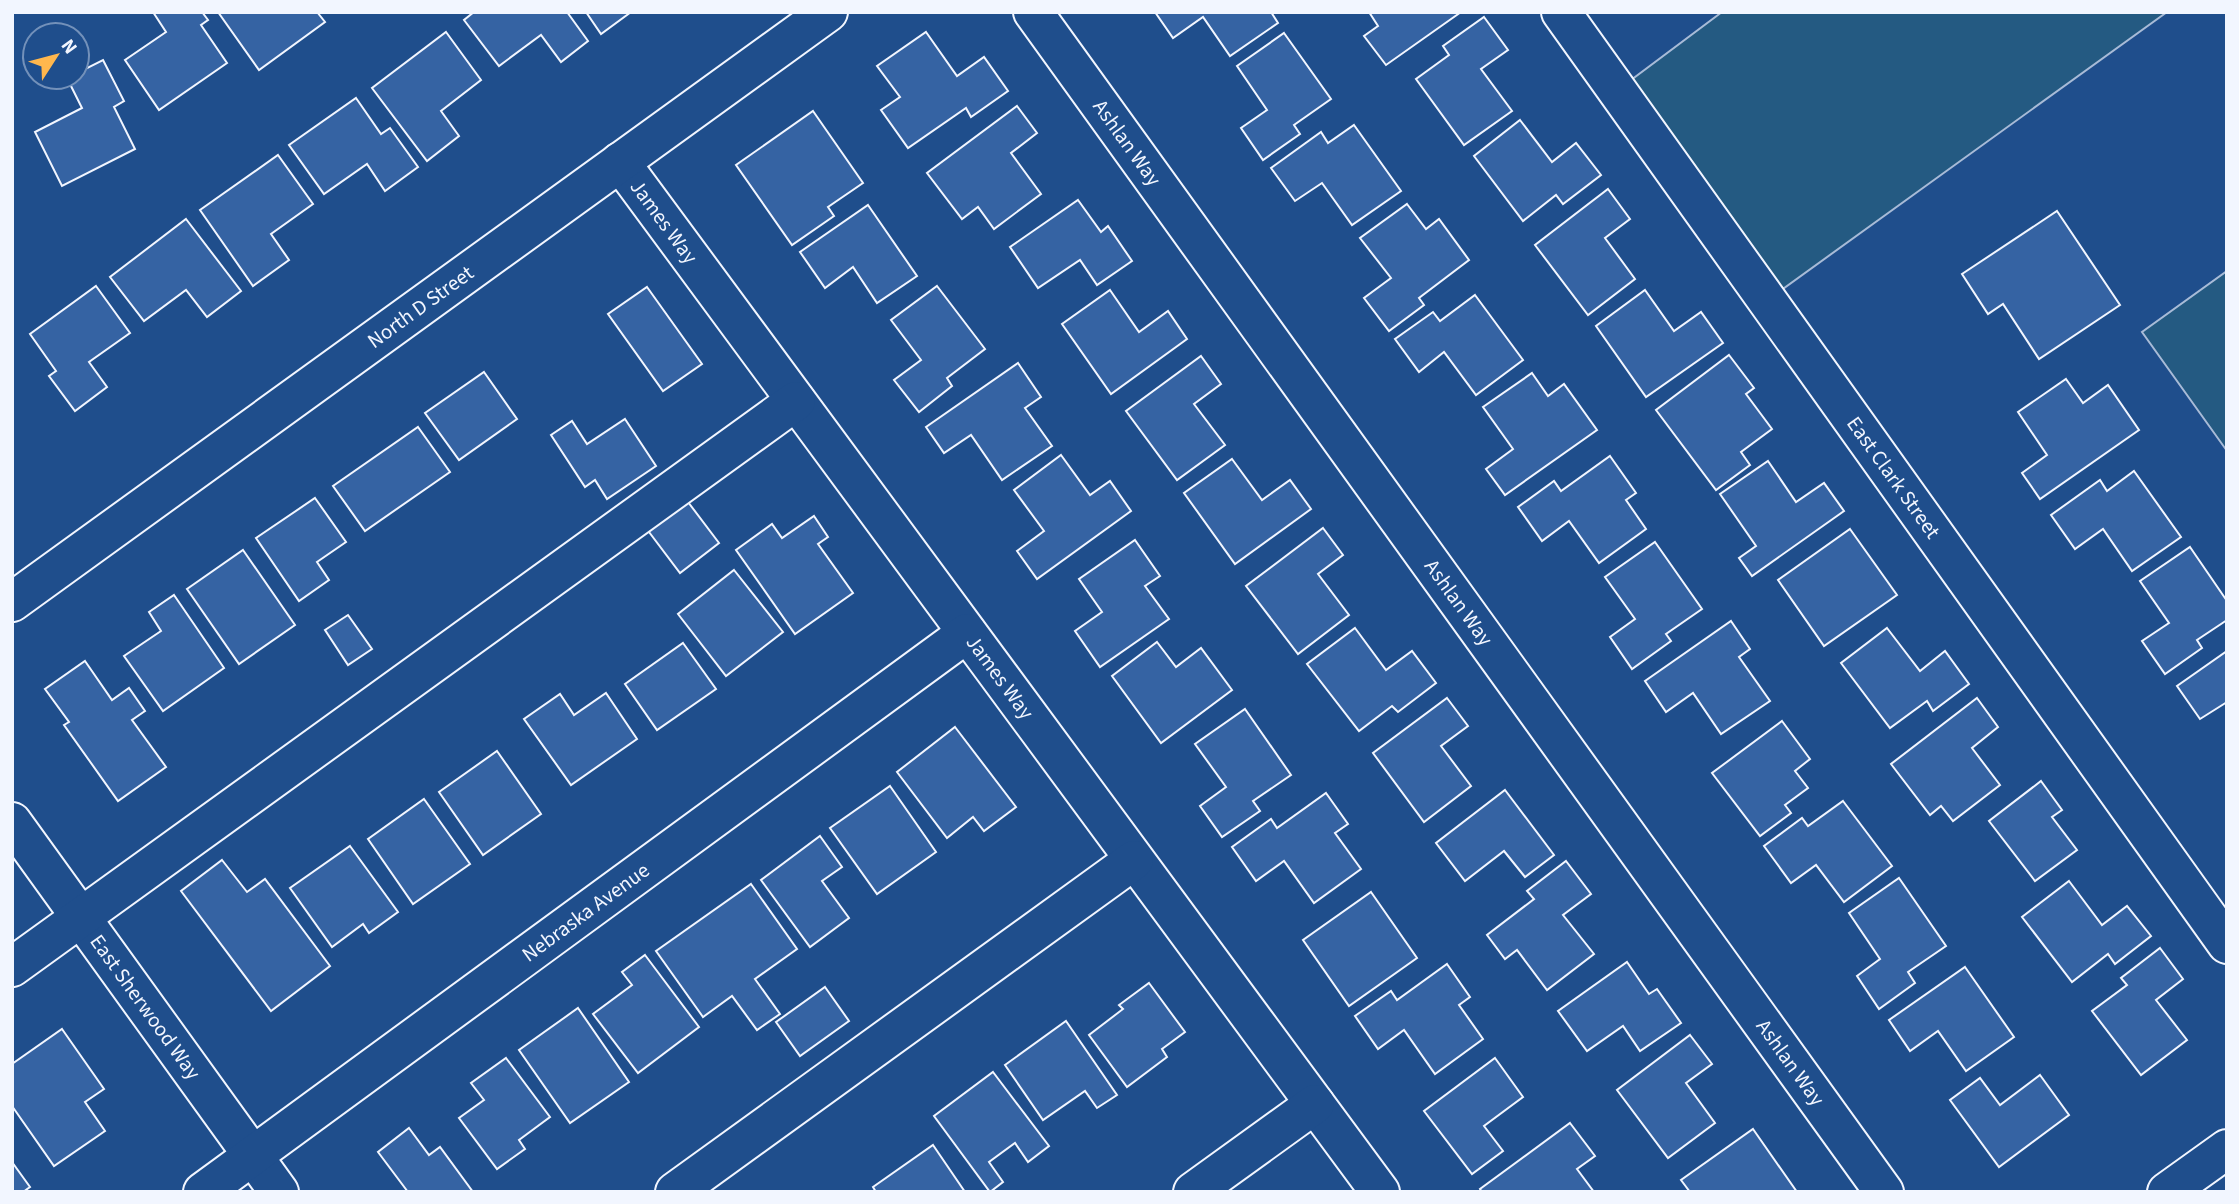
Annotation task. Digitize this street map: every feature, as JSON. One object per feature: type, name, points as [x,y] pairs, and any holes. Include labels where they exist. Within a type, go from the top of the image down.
[{"type":"street","name":"North D Street","points":[[12,603],[620,162],[784,25],[828,12]]},
{"type":"street","name":"Ashlan Way","points":[[1033,12],[1884,1192]]},
{"type":"street","name":"East Clark Street","points":[[1561,12],[2227,944]]},
{"type":"street","name":"James Way","points":[[620,162],[1380,1192]]},
{"type":"street","points":[[12,967],[796,401]]},
{"type":"street","name":"Nebraska Avenue","points":[[203,1192],[967,633]]},
{"type":"street","name":"East Sherwood Way","points":[[12,822],[279,1192]]},
{"type":"street","points":[[675,1192],[1134,860]]},
{"type":"street","points":[[1193,1192],[1315,1104]]},
{"type":"street","points":[[2167,1192],[2227,1149]]},
{"type":"shaded area","points":[[1722,12],[2167,12],[1755,309],[1603,101]]},
{"type":"shaded area","points":[[2227,271],[2227,451],[2142,332]]},
{"type":"building","points":[[153,12],[202,12],[208,20],[201,25],[227,63],[159,110],[125,60],[166,32]]},
{"type":"building","points":[[218,12],[317,12],[325,22],[259,70]]},
{"type":"building","points":[[474,12],[567,12],[588,41],[561,62],[541,35],[499,66],[464,20]]},
{"type":"building","points":[[586,12],[631,12],[601,34]]},
{"type":"building","points":[[1155,12],[1271,12],[1278,23],[1230,56],[1203,17],[1173,38]]},
{"type":"building","points":[[1369,12],[1461,12],[1386,65],[1364,36],[1378,26]]},
{"type":"building","points":[[1484,17],[1508,50],[1481,69],[1512,111],[1464,145],[1416,79],[1449,55],[1443,46]]},
{"type":"building","points":[[446,32],[481,80],[441,111],[459,136],[427,161],[372,88]]},
{"type":"building","points":[[926,32],[957,76],[984,57],[1008,91],[971,117],[966,108],[908,148],[881,110],[900,97],[877,66]]},
{"type":"building","points":[[1284,33],[1331,99],[1294,125],[1300,134],[1263,160],[1241,128],[1267,110],[1237,66]]},
{"type":"building","points":[[103,60],[124,101],[114,107],[135,149],[62,186],[35,132],[82,108],[74,91],[91,91],[91,66]]},
{"type":"building","points":[[356,98],[381,134],[390,128],[418,167],[385,191],[367,164],[324,194],[289,145]]},
{"type":"building","points":[[1017,106],[1037,133],[1011,153],[1041,194],[994,229],[978,207],[962,219],[927,173]]},
{"type":"building","points":[[813,111],[863,183],[828,207],[834,216],[792,245],[736,165]]},
{"type":"building","points":[[1520,120],[1552,162],[1576,143],[1601,175],[1563,204],[1556,195],[1523,221],[1474,156]]},
{"type":"building","points":[[1354,125],[1401,191],[1352,225],[1322,183],[1295,201],[1271,168],[1321,132],[1328,143]]},
{"type":"building","points":[[278,155],[313,204],[271,234],[289,260],[253,286],[200,210]]},
{"type":"building","points":[[1608,189],[1630,219],[1605,238],[1635,279],[1588,315],[1535,245]]},
{"type":"building","points":[[1078,200],[1101,232],[1108,226],[1132,261],[1097,285],[1080,260],[1038,288],[1010,247]]},
{"type":"building","points":[[1407,204],[1426,229],[1439,219],[1469,260],[1419,298],[1424,305],[1389,331],[1364,298],[1391,278],[1360,238]]},
{"type":"building","points":[[868,205],[917,276],[877,303],[853,267],[825,288],[800,252]]},
{"type":"building","points":[[2057,211],[2120,305],[2039,359],[2003,304],[1988,314],[1962,274]]},
{"type":"building","points":[[186,219],[241,291],[207,317],[186,290],[144,321],[110,277]]},
{"type":"building","points":[[96,286],[130,333],[89,362],[107,387],[75,411],[49,376],[56,371],[30,334]]},
{"type":"building","points":[[937,286],[985,349],[947,378],[952,386],[919,412],[894,380],[921,360],[891,320]]},
{"type":"building","points":[[647,287],[702,364],[663,391],[608,314]]},
{"type":"building","points":[[1110,290],[1139,332],[1168,311],[1187,339],[1111,394],[1062,324]]},
{"type":"building","points":[[1645,290],[1674,331],[1701,312],[1723,343],[1646,397],[1596,326]]},
{"type":"building","points":[[1475,295],[1523,360],[1476,395],[1444,352],[1419,372],[1395,339],[1433,312],[1440,321]]},
{"type":"building","points":[[1729,355],[1754,388],[1746,394],[1772,429],[1741,452],[1750,465],[1716,490],[1656,410]]},
{"type":"building","points":[[1201,356],[1221,384],[1194,404],[1225,445],[1177,480],[1126,411]]},
{"type":"building","points":[[1018,363],[1041,397],[1025,408],[1052,446],[1002,480],[971,435],[944,453],[926,427]]},
{"type":"building","points":[[484,372],[517,419],[459,460],[425,413]]},
{"type":"building","points":[[1532,373],[1548,396],[1564,384],[1597,430],[1505,495],[1486,469],[1513,449],[1483,407]]},
{"type":"building","points":[[2066,379],[2083,403],[2108,385],[2139,430],[2040,499],[2022,473],[2047,455],[2018,412]]},
{"type":"building","points":[[625,419],[656,466],[607,499],[595,480],[585,487],[551,435],[572,421],[587,444]]},
{"type":"building","points":[[418,427],[450,472],[365,531],[333,486]]},
{"type":"building","points":[[1061,455],[1090,495],[1110,481],[1131,511],[1037,579],[1017,551],[1044,531],[1014,490]]},
{"type":"building","points":[[1610,456],[1636,493],[1626,500],[1646,529],[1599,563],[1569,521],[1542,541],[1518,507],[1554,481],[1561,491]]},
{"type":"building","points":[[1232,459],[1262,500],[1290,480],[1311,509],[1235,564],[1184,493]]},
{"type":"building","points":[[1768,461],[1796,502],[1824,483],[1844,511],[1752,576],[1739,558],[1756,546],[1720,494]]},
{"type":"building","points":[[2134,471],[2181,537],[2132,571],[2103,529],[2075,549],[2051,515],[2100,480],[2107,491]]},
{"type":"building","points":[[315,498],[346,542],[317,562],[329,580],[299,601],[256,538]]},
{"type":"building","points":[[685,498],[719,543],[680,573],[646,528]]},
{"type":"building","points":[[814,516],[828,537],[818,544],[853,593],[795,634],[736,550],[772,524],[782,538]]},
{"type":"building","points":[[1323,528],[1343,555],[1318,574],[1349,615],[1298,654],[1246,586]]},
{"type":"building","points":[[1850,529],[1897,595],[1824,646],[1778,580]]},
{"type":"building","points":[[1135,540],[1160,576],[1145,586],[1169,619],[1100,667],[1075,631],[1102,612],[1079,579]]},
{"type":"building","points":[[1655,542],[1702,609],[1666,634],[1671,641],[1632,669],[1610,637],[1635,619],[1605,577]]},
{"type":"building","points":[[2190,547],[2227,601],[2227,620],[2197,640],[2202,648],[2165,674],[2142,641],[2169,623],[2140,581]]},
{"type":"building","points":[[243,550],[295,625],[239,664],[187,589]]},
{"type":"building","points":[[734,570],[783,632],[726,676],[678,614]]},
{"type":"building","points":[[174,595],[224,668],[163,711],[124,656],[161,631],[149,612]]},
{"type":"building","points":[[348,615],[372,649],[348,665],[325,630]]},
{"type":"building","points":[[1731,621],[1750,649],[1739,657],[1770,701],[1721,734],[1693,693],[1666,712],[1645,681]]},
{"type":"building","points":[[1355,628],[1386,670],[1412,651],[1436,683],[1398,712],[1392,706],[1359,731],[1307,664]]},
{"type":"building","points":[[1887,628],[1920,671],[1945,651],[1969,684],[1933,711],[1927,701],[1890,728],[1841,663]]},
{"type":"building","points":[[1157,642],[1176,667],[1201,648],[1232,690],[1161,743],[1112,676]]},
{"type":"building","points":[[683,643],[716,689],[657,730],[625,684]]},
{"type":"building","points":[[2227,651],[2227,702],[2200,719],[2177,686]]},
{"type":"building","points":[[85,661],[112,700],[129,688],[145,711],[132,720],[166,767],[118,801],[64,725],[69,722],[45,689]]},
{"type":"building","points":[[606,693],[637,739],[571,785],[524,719],[560,694],[574,715]]},
{"type":"building","points":[[1447,698],[1468,726],[1441,746],[1471,786],[1424,822],[1373,753]]},
{"type":"building","points":[[1977,698],[1998,727],[1972,748],[2000,785],[1953,821],[1941,806],[1930,815],[1891,764]]},
{"type":"building","points":[[1245,709],[1291,775],[1253,801],[1260,811],[1222,837],[1200,806],[1226,787],[1195,744]]},
{"type":"building","points":[[1782,721],[1810,759],[1795,771],[1808,788],[1785,805],[1791,813],[1760,836],[1712,773]]},
{"type":"building","points":[[955,727],[1016,807],[984,831],[973,817],[947,838],[897,772]]},
{"type":"building","points":[[497,751],[541,814],[483,855],[439,792]]},
{"type":"building","points":[[2041,781],[2062,810],[2052,817],[2077,850],[2035,881],[1989,821]]},
{"type":"building","points":[[890,786],[936,852],[877,894],[830,828]]},
{"type":"building","points":[[1505,790],[1554,855],[1525,877],[1504,851],[1465,881],[1436,843]]},
{"type":"building","points":[[1326,793],[1348,824],[1335,833],[1361,869],[1314,903],[1284,861],[1256,881],[1232,847],[1271,819],[1277,828]]},
{"type":"building","points":[[424,799],[470,864],[413,904],[368,839]]},
{"type":"building","points":[[1843,801],[1892,866],[1844,902],[1816,865],[1791,883],[1764,846],[1802,818],[1808,826]]},
{"type":"building","points":[[820,836],[842,867],[822,881],[849,918],[810,947],[761,880]]},
{"type":"building","points":[[350,846],[398,912],[369,933],[363,924],[332,947],[290,888]]},
{"type":"building","points":[[222,860],[247,892],[265,879],[330,966],[271,1011],[181,891]]},
{"type":"building","points":[[1566,861],[1591,894],[1563,915],[1594,954],[1547,990],[1517,950],[1505,959],[1487,935],[1534,899],[1527,891]]},
{"type":"building","points":[[1899,878],[1946,946],[1908,972],[1915,983],[1879,1009],[1857,976],[1880,959],[1849,913]]},
{"type":"building","points":[[2069,881],[2102,925],[2127,906],[2151,936],[2115,964],[2108,954],[2072,982],[2022,917]]},
{"type":"building","points":[[751,884],[797,949],[755,979],[780,1014],[757,1030],[732,996],[703,1017],[656,951]]},
{"type":"building","points":[[1371,892],[1417,958],[1349,1006],[1303,940]]},
{"type":"building","points":[[2160,948],[2183,979],[2156,1000],[2187,1040],[2141,1075],[2092,1011],[2127,985],[2121,978]]},
{"type":"building","points":[[645,955],[699,1027],[638,1073],[593,1014],[632,985],[622,972]]},
{"type":"building","points":[[1627,962],[1649,994],[1657,989],[1681,1023],[1640,1051],[1623,1026],[1587,1051],[1558,1011]]},
{"type":"building","points":[[1447,964],[1470,997],[1459,1005],[1483,1039],[1435,1074],[1404,1030],[1378,1049],[1355,1016],[1391,991],[1397,1000]]},
{"type":"building","points":[[1965,967],[2014,1037],[1966,1071],[1938,1031],[1910,1051],[1889,1020]]},
{"type":"building","points":[[1149,983],[1185,1032],[1162,1049],[1167,1057],[1127,1087],[1089,1035],[1123,1009],[1119,1005]]},
{"type":"building","points":[[825,987],[849,1021],[800,1056],[776,1022]]},
{"type":"building","points":[[578,1008],[629,1082],[570,1123],[519,1050]]},
{"type":"building","points":[[1066,1021],[1117,1095],[1097,1108],[1085,1091],[1043,1120],[1005,1065]]},
{"type":"building","points":[[62,1029],[104,1089],[85,1102],[105,1131],[54,1166],[12,1106],[12,1064]]},
{"type":"building","points":[[1690,1035],[1712,1064],[1686,1083],[1715,1123],[1668,1158],[1617,1090]]},
{"type":"building","points":[[506,1058],[550,1117],[519,1140],[525,1149],[497,1169],[459,1118],[484,1100],[471,1083]]},
{"type":"building","points":[[1495,1058],[1523,1097],[1484,1126],[1503,1151],[1472,1174],[1424,1111]]},
{"type":"building","points":[[993,1072],[1049,1146],[1028,1162],[1015,1143],[989,1162],[1003,1182],[990,1192],[934,1116]]},
{"type":"building","points":[[2040,1075],[2069,1115],[1999,1167],[1950,1100],[1980,1078],[2000,1105]]},
{"type":"building","points":[[1570,1123],[1595,1156],[1577,1169],[1594,1192],[1482,1192],[1480,1189]]},
{"type":"building","points":[[409,1128],[429,1155],[440,1147],[473,1192],[408,1192],[378,1152]]},
{"type":"building","points":[[1753,1129],[1797,1192],[1690,1192],[1681,1180]]},
{"type":"building","points":[[933,1145],[965,1192],[876,1192],[873,1187]]},
{"type":"building","points":[[12,1162],[30,1187],[23,1192],[12,1192]]}]
